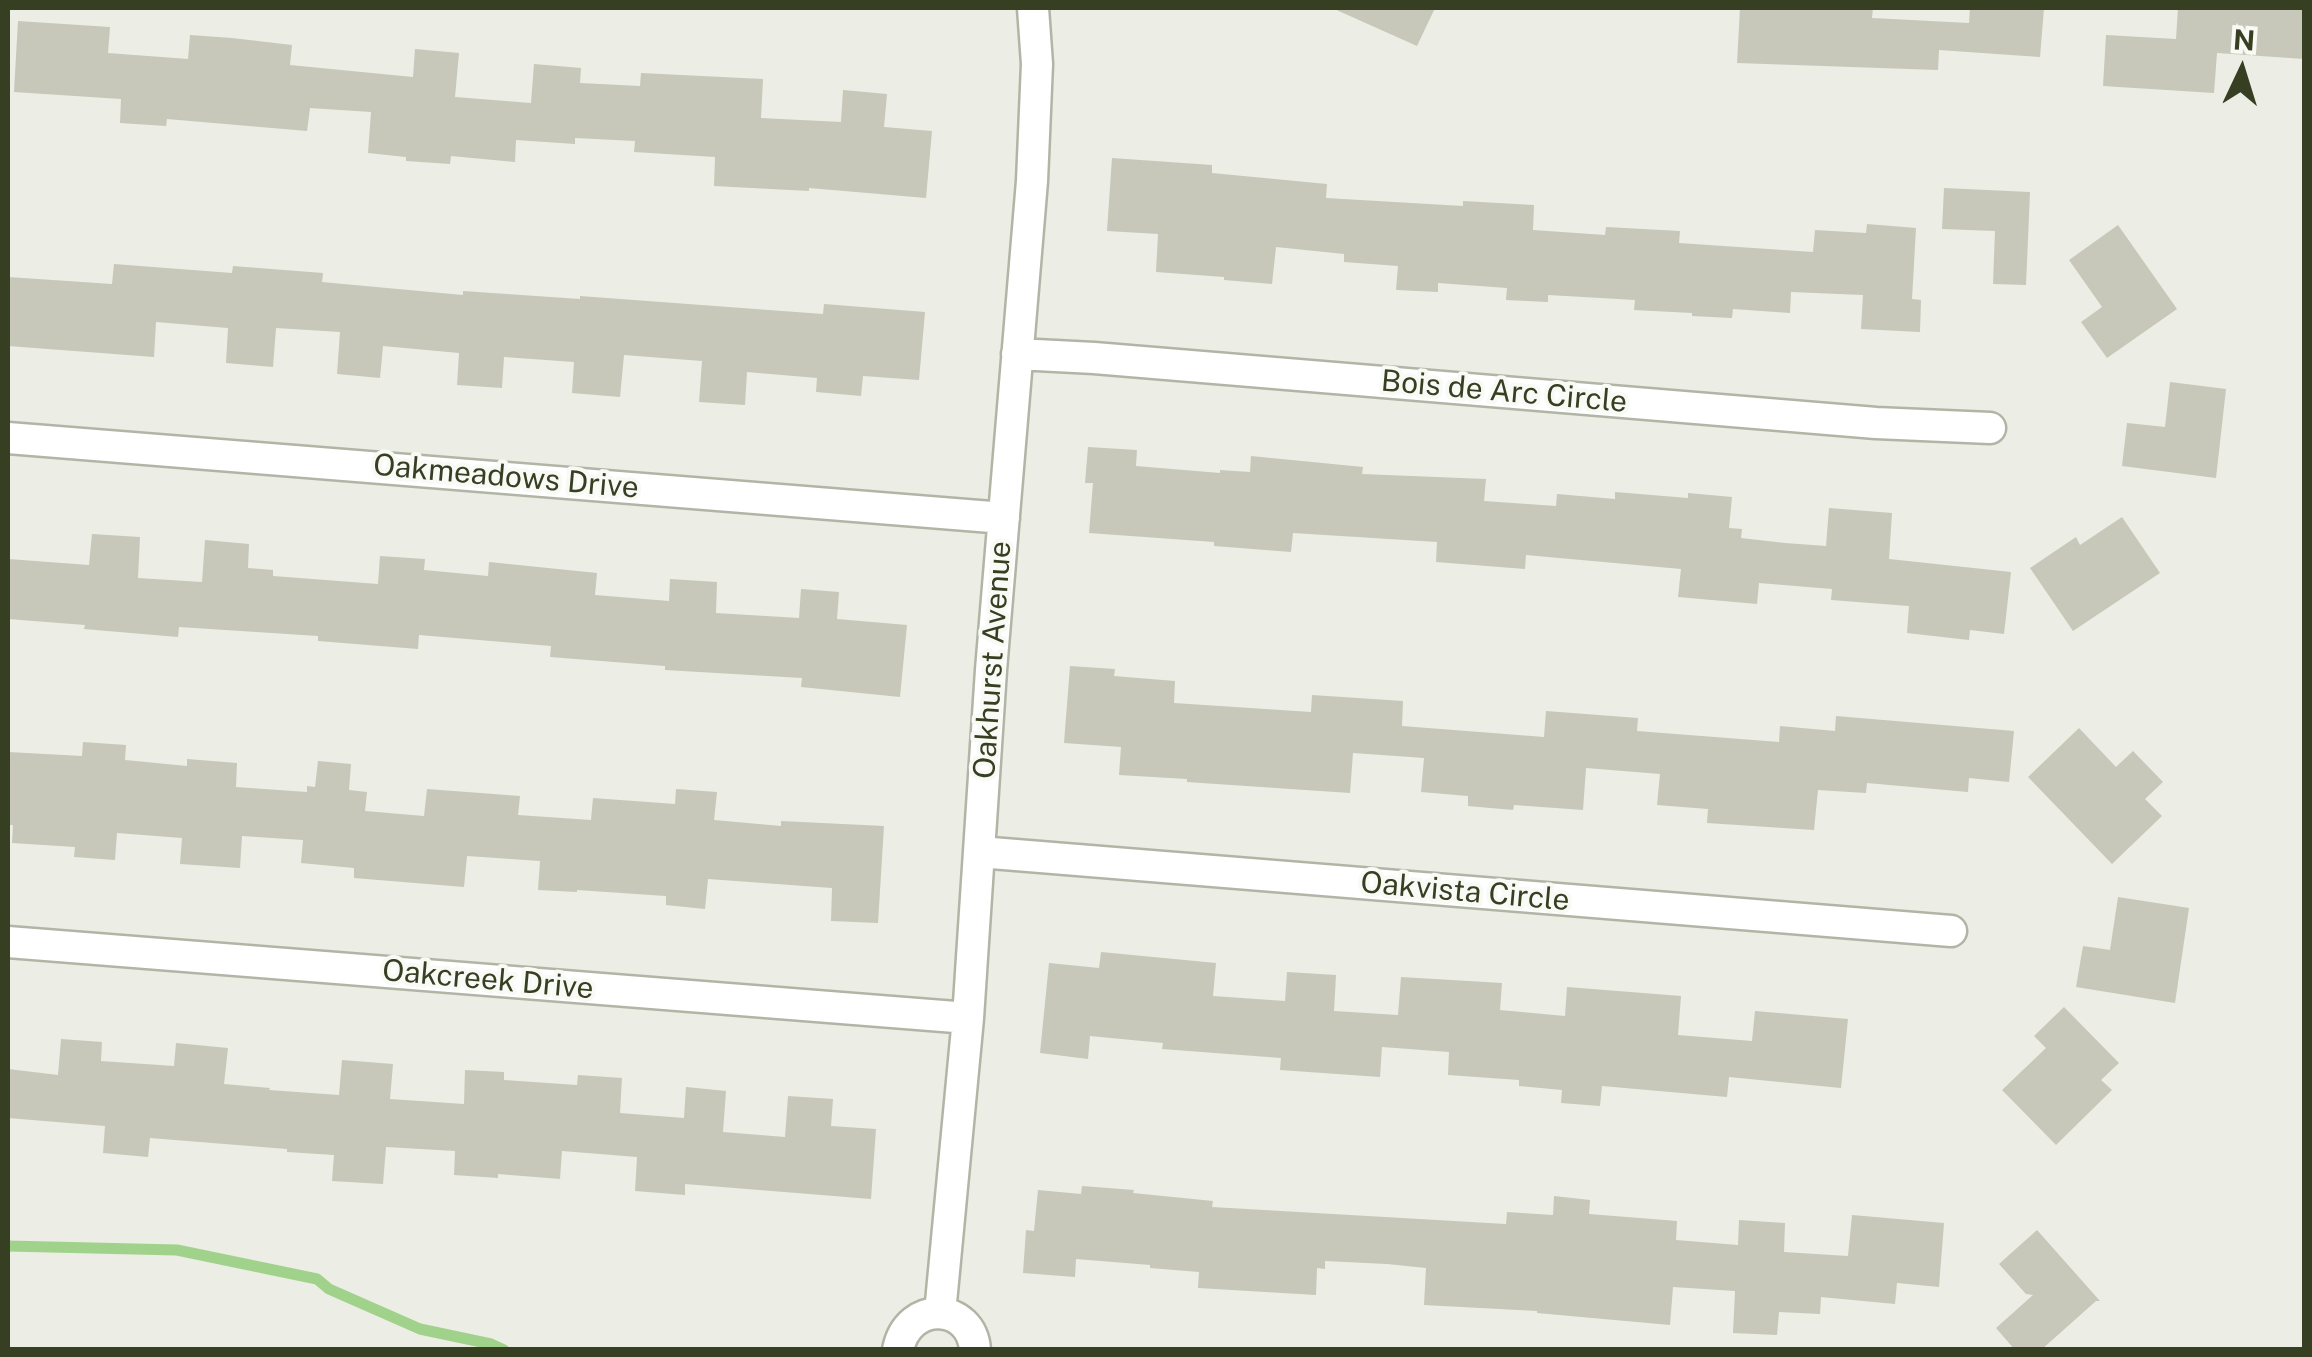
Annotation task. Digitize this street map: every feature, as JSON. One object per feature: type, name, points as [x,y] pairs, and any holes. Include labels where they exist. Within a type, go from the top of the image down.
[{"type":"street","points":[[1019,8],[1033,8]]},
{"type":"street","name":"Oakhurst Avenue","points":[[940,1313],[968,1018],[1032,161],[1036,64],[1033,8]]},
{"type":"street","name":"Bois de Arc Circle","points":[[1017,354],[1876,423],[1990,428]]},
{"type":"street","name":"Oakmeadows Drive","points":[[8,438],[1004,518]]},
{"type":"street","name":"Oakvista Circle","points":[[979,852],[1950,930]]},
{"type":"street","name":"Oakcreek Drive","points":[[8,942],[968,1018]]},
{"type":"street","points":[[898,1350],[902,1332],[912,1321],[940,1313],[956,1318],[968,1328],[975,1350]]},
{"type":"building","points":[[1332,8],[1435,8],[1417,46]]},
{"type":"building","points":[[1740,8],[1873,8],[1872,18],[1969,23],[1970,8],[2044,8],[2040,57],[1939,50],[1938,70],[1737,63]]},
{"type":"building","points":[[2178,8],[2304,8],[2304,59],[2217,53],[2214,93],[2103,86],[2106,35],[2176,39]]},
{"type":"building","points":[[18,21],[110,27],[108,53],[188,59],[190,35],[232,38],[292,45],[290,65],[413,77],[415,49],[459,53],[455,97],[531,103],[534,64],[581,68],[580,83],[640,86],[641,73],[763,79],[761,118],[841,122],[843,90],[887,94],[884,127],[932,131],[926,198],[809,188],[714,186],[715,157],[634,152],[635,141],[575,138],[575,144],[516,140],[515,162],[451,156],[450,164],[406,161],[406,157],[368,153],[371,112],[310,108],[307,131],[167,119],[166,126],[120,123],[121,99],[14,92]]},
{"type":"building","points":[[1112,158],[1212,165],[1212,173],[1327,184],[1326,198],[1463,206],[1463,201],[1534,205],[1533,230],[1605,235],[1606,227],[1680,231],[1679,243],[1813,252],[1815,230],[1866,233],[1867,224],[1916,228],[1912,299],[1921,300],[1920,332],[1861,329],[1863,295],[1791,292],[1790,313],[1733,309],[1732,318],[1692,316],[1634,310],[1635,300],[1548,295],[1548,302],[1506,300],[1507,288],[1438,283],[1438,292],[1396,290],[1398,266],[1344,262],[1344,254],[1276,247],[1272,284],[1156,272],[1158,234],[1107,231]]},
{"type":"building","points":[[1944,188],[2030,192],[2026,285],[1993,284],[1995,231],[1942,229]]},
{"type":"building","points":[[2118,225],[2177,309],[2107,358],[2081,322],[2102,307],[2069,260]]},
{"type":"building","points":[[114,264],[232,273],[233,266],[323,273],[322,282],[463,295],[463,291],[580,296],[823,314],[824,304],[925,312],[919,380],[863,376],[861,396],[816,392],[817,378],[747,372],[745,405],[699,402],[702,361],[624,355],[620,397],[572,393],[574,362],[504,357],[502,388],[457,385],[459,353],[383,346],[380,378],[337,374],[340,332],[276,328],[273,367],[226,363],[228,328],[156,322],[154,357],[8,346],[8,277],[112,284]]},
{"type":"building","points":[[2170,382],[2226,389],[2216,478],[2122,466],[2127,423],[2165,427]]},
{"type":"building","points":[[1088,447],[1137,450],[1136,466],[1220,473],[1250,472],[1251,456],[1363,467],[1362,474],[1486,479],[1484,501],[1556,506],[1557,494],[1615,499],[1615,492],[1732,497],[1729,528],[1742,529],[1741,538],[1785,543],[1826,546],[1829,508],[1892,513],[1889,559],[2011,572],[2004,634],[1970,630],[1969,640],[1907,633],[1909,606],[1831,600],[1832,589],[1759,583],[1757,604],[1678,597],[1681,569],[1526,555],[1525,569],[1436,562],[1437,542],[1293,533],[1291,552],[1089,533],[1093,483],[1085,483]]},
{"type":"building","points":[[2122,517],[2160,573],[2073,631],[2030,568],[2076,537],[2080,545]]},
{"type":"building","points":[[92,534],[140,537],[138,578],[202,582],[205,540],[249,544],[248,568],[273,570],[273,576],[378,584],[380,556],[425,559],[424,570],[488,576],[489,562],[597,573],[595,595],[669,601],[670,579],[717,582],[716,613],[799,618],[801,589],[839,592],[837,619],[907,625],[900,697],[801,687],[802,678],[665,670],[665,666],[550,657],[551,646],[419,635],[418,649],[318,641],[318,636],[179,627],[178,637],[8,619],[8,559],[89,565]]},
{"type":"building","points":[[1070,666],[1115,669],[1114,676],[1175,681],[1174,703],[1311,712],[1312,695],[1403,701],[1402,726],[1544,737],[1546,711],[1638,718],[1637,731],[1779,742],[1780,726],[1835,731],[1836,716],[2014,731],[2009,782],[1969,778],[1968,792],[1867,783],[1866,793],[1818,790],[1814,830],[1707,823],[1708,809],[1657,805],[1660,774],[1586,768],[1583,810],[1514,805],[1513,810],[1468,806],[1468,796],[1421,792],[1424,758],[1353,753],[1350,793],[1119,775],[1121,747],[1064,743]]},
{"type":"building","points":[[2079,728],[2116,767],[2133,751],[2163,782],[2145,799],[2162,816],[2112,864],[2028,777]]},
{"type":"building","points":[[83,742],[126,745],[125,760],[187,766],[187,759],[237,763],[236,787],[307,792],[307,786],[315,787],[318,761],[351,764],[349,790],[367,792],[365,811],[424,816],[427,789],[520,796],[518,815],[591,820],[593,798],[675,804],[676,789],[717,792],[714,820],[781,826],[781,821],[884,826],[878,923],[831,921],[832,888],[708,879],[705,909],[666,905],[666,896],[538,890],[540,861],[467,856],[464,887],[354,878],[354,868],[301,863],[303,840],[242,836],[240,868],[180,864],[182,838],[117,833],[115,860],[74,857],[75,847],[12,843],[13,825],[8,825],[8,752],[82,756]]},
{"type":"building","points":[[2118,897],[2189,908],[2175,1003],[2076,987],[2083,946],[2110,950]]},
{"type":"building","points":[[1101,952],[1216,963],[1213,996],[1285,1001],[1287,972],[1336,975],[1334,1011],[1398,1015],[1401,977],[1502,983],[1500,1010],[1565,1016],[1567,987],[1681,996],[1678,1035],[1752,1041],[1755,1011],[1848,1019],[1841,1088],[1729,1077],[1727,1097],[1602,1086],[1600,1106],[1561,1103],[1562,1090],[1519,1086],[1519,1080],[1448,1075],[1449,1052],[1382,1047],[1380,1077],[1280,1070],[1281,1058],[1162,1049],[1163,1043],[1090,1036],[1088,1059],[1040,1053],[1049,963],[1099,968]]},
{"type":"building","points":[[2064,1007],[2119,1063],[2101,1080],[2112,1090],[2056,1145],[2002,1090],[2046,1048],[2034,1036]]},
{"type":"building","points":[[61,1039],[102,1042],[101,1061],[174,1066],[176,1043],[228,1048],[224,1084],[269,1090],[339,1095],[342,1060],[393,1064],[390,1099],[464,1104],[465,1070],[504,1072],[504,1080],[577,1085],[578,1075],[622,1078],[620,1113],[684,1118],[686,1087],[726,1091],[723,1132],[785,1137],[788,1096],[833,1099],[831,1126],[876,1129],[871,1199],[685,1184],[685,1195],[635,1191],[637,1157],[562,1151],[560,1179],[498,1174],[498,1178],[454,1175],[455,1151],[386,1147],[383,1184],[332,1181],[334,1155],[287,1149],[150,1138],[148,1157],[103,1153],[105,1126],[8,1118],[8,1069],[58,1075]]},
{"type":"building","points":[[1082,1186],[1213,1201],[1212,1207],[1506,1224],[1507,1212],[1553,1215],[1554,1196],[1590,1200],[1589,1214],[1677,1221],[1676,1240],[1738,1245],[1739,1220],[1785,1223],[1784,1252],[1848,1256],[1852,1215],[1944,1223],[1939,1287],[1897,1283],[1895,1304],[1821,1297],[1820,1314],[1779,1312],[1777,1335],[1733,1333],[1735,1291],[1673,1287],[1670,1325],[1537,1311],[1424,1305],[1426,1268],[1387,1264],[1325,1261],[1325,1269],[1317,1268],[1316,1295],[1198,1288],[1199,1272],[1076,1259],[1075,1277],[1023,1273],[1026,1230],[1034,1231],[1038,1190],[1081,1194]]},
{"type":"building","points":[[2037,1230],[2100,1301],[2041,1350],[2015,1350],[1996,1328],[2033,1295],[2026,1294],[1999,1264]]},
{"type":"waterway","points":[[8,1246],[177,1250],[317,1279],[329,1289],[420,1329],[504,1350]]}]
